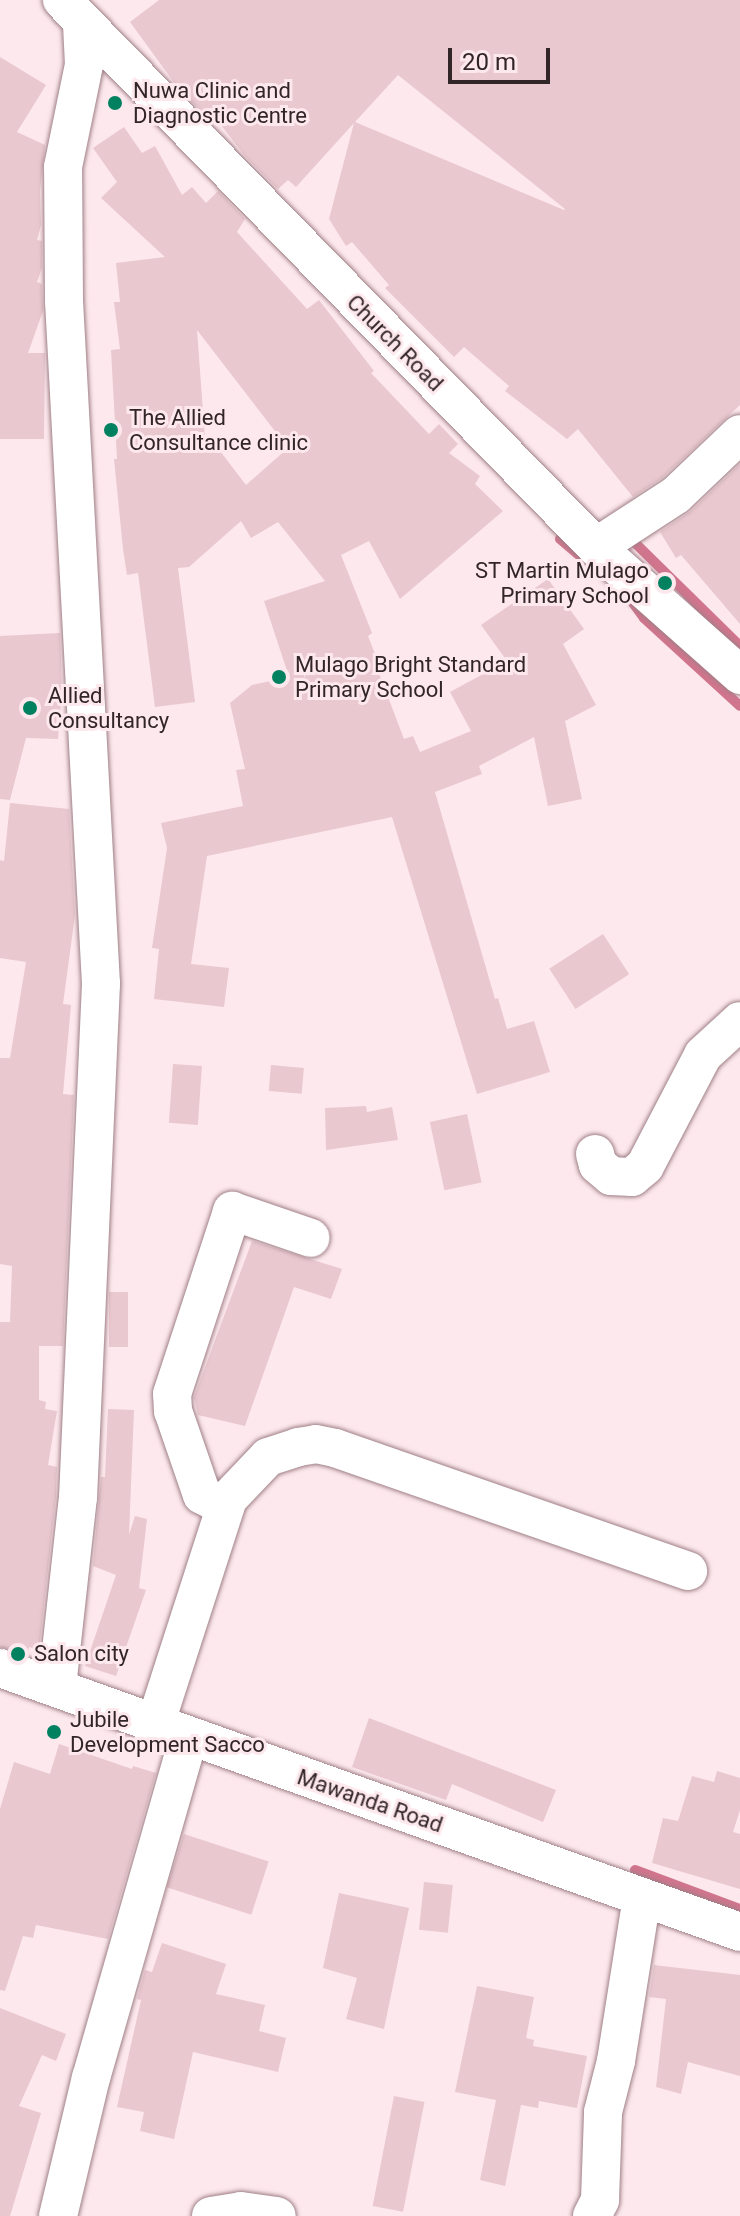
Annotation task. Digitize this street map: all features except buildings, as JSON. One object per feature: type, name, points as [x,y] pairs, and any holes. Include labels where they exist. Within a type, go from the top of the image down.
[{"type":"street","name":"Church Road","points":[[72,12],[596,547],[740,675]]},
{"type":"street","points":[[57,1687],[78,1498],[101,984],[64,301],[63,167],[84,65],[72,12]]},
{"type":"street","points":[[596,547],[676,495],[740,434]]},
{"type":"street","points":[[595,1154],[598,1165],[611,1176],[632,1177],[645,1166],[703,1055],[740,1021]]},
{"type":"street","points":[[225,1507],[202,1495],[173,1411],[172,1394],[232,1211],[311,1238]]},
{"type":"street","points":[[58,2216],[225,1507],[243,1480],[268,1457],[316,1444],[688,1571]]},
{"type":"street","name":"Mawanda Road","points":[[0,1668],[740,1932]]},
{"type":"street","points":[[592,2216],[600,2200],[603,2112],[616,2061],[642,1897]]},
{"type":"street","points":[[211,2216],[241,2211],[277,2216]]},
{"type":"waterway","points":[[560,539],[579,555]]},
{"type":"waterway","points":[[632,540],[740,646]]},
{"type":"waterway","points":[[631,600],[644,618],[740,706]]},
{"type":"waterway","points":[[635,1870],[740,1909]]},
{"type":"place","name":"Nuwa Clinic and Diagnostic Centre","points":[[115,103]]},
{"type":"place","name":"The Allied Consultance clinic","points":[[111,430]]},
{"type":"place","name":"ST Martin Mulago Primary School","points":[[665,583]]},
{"type":"place","name":"Mulago Bright Standard Primary School","points":[[279,677]]},
{"type":"place","name":"Allied Consultancy","points":[[30,708]]},
{"type":"place","name":"Salon city","points":[[18,1654]]},
{"type":"place","name":"Jubile Development Sacco","points":[[54,1732]]}]
